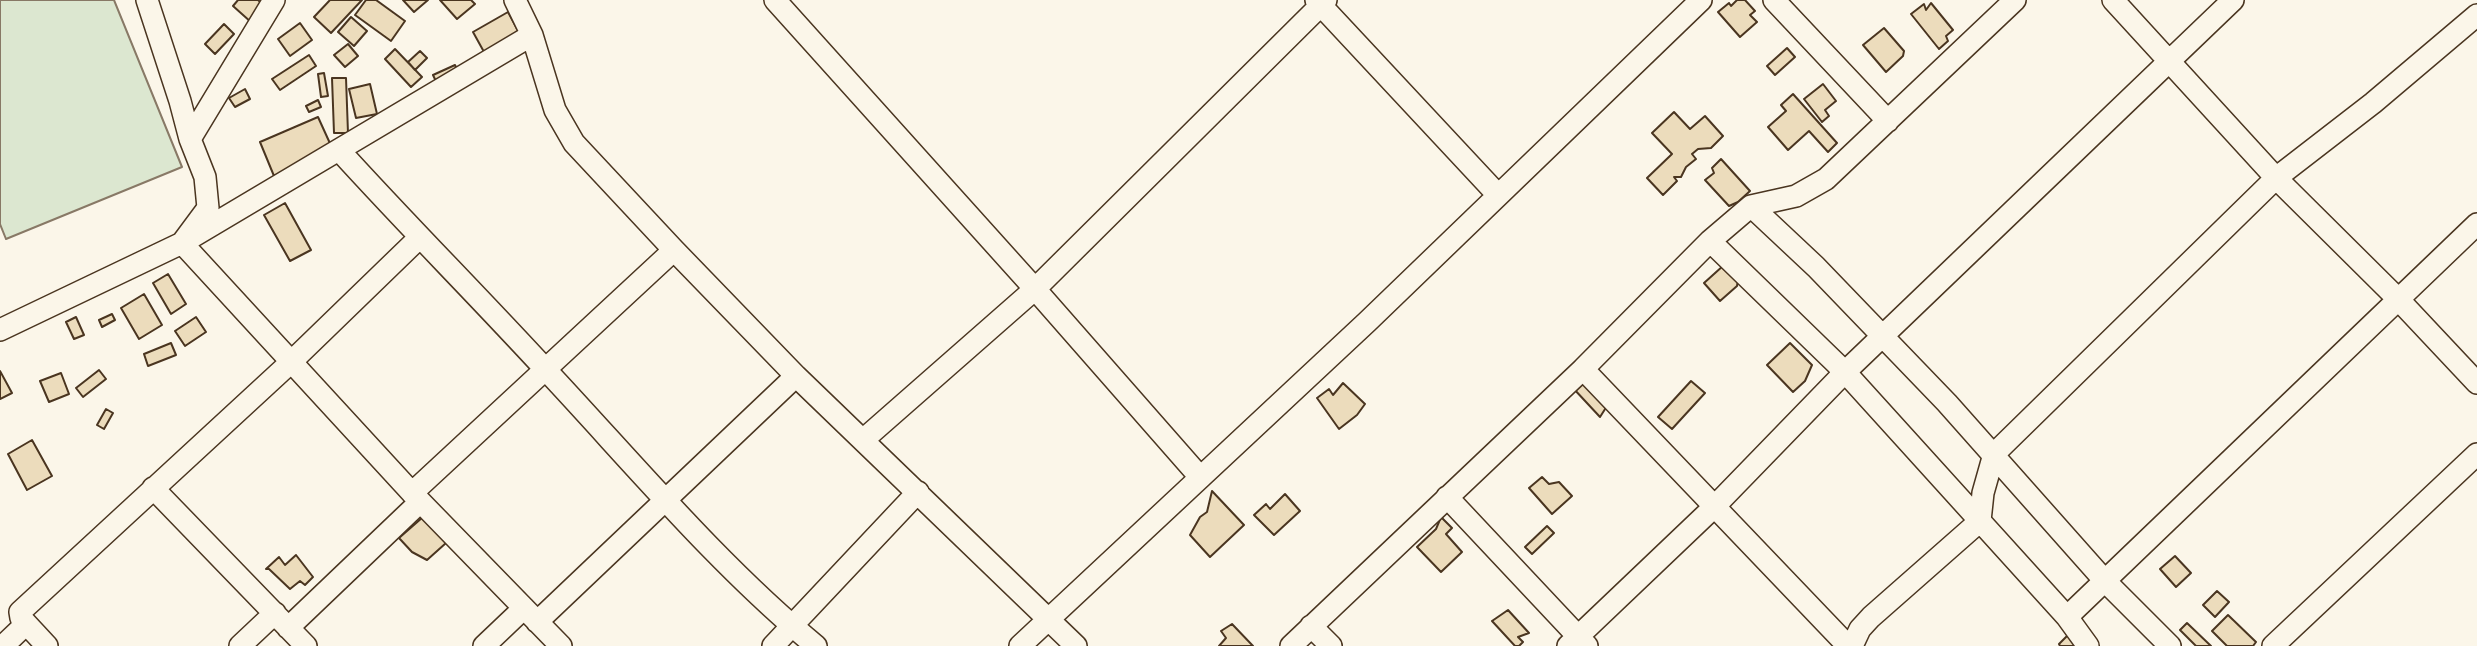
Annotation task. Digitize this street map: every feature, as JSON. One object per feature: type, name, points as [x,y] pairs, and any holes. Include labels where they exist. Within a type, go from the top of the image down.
[{"type":"street","points":[[147,0],[190,139],[205,177],[208,208],[182,243]]},
{"type":"street","points":[[190,139],[274,0]]},
{"type":"street","points":[[515,0],[532,36],[555,110],[568,134],[674,250],[796,376],[1076,646]]},
{"type":"street","points":[[775,0],[1200,477]]},
{"type":"street","points":[[1020,646],[1367,322],[1702,0]]},
{"type":"street","points":[[1774,0],[1888,121]]},
{"type":"street","points":[[1291,646],[1583,369],[1710,241],[1751,206],[1796,196],[1826,179],[2015,0]]},
{"type":"street","points":[[2113,0],[2276,178],[2398,299],[2477,383]]},
{"type":"street","points":[[1447,497],[1578,643],[1845,372],[2234,0]]},
{"type":"street","points":[[863,440],[1035,289],[1321,2],[1498,195]]},
{"type":"street","points":[[1583,369],[1850,646],[1871,617],[1980,521],[1983,493],[1994,454],[2276,178],[2373,103],[2477,15]]},
{"type":"street","points":[[0,330],[182,243],[532,36]]},
{"type":"street","points":[[339,150],[419,238],[546,369],[664,501],[816,646]]},
{"type":"street","points":[[1751,206],[1883,336],[1994,454],[2105,581],[2170,646]]},
{"type":"street","points":[[2067,617],[2477,224]]},
{"type":"street","points":[[47,646],[21,618],[20,612],[290,363],[419,238]]},
{"type":"street","points":[[1710,241],[1845,372],[2067,617],[2088,646]]},
{"type":"street","points":[[182,243],[416,497],[561,646]]},
{"type":"street","points":[[240,646],[281,620],[416,497],[546,369],[674,250]]},
{"type":"street","points":[[484,646],[530,615],[664,501],[796,376]]},
{"type":"street","points":[[2273,646],[2477,454]]},
{"type":"street","points":[[153,488],[306,646]]},
{"type":"street","points":[[773,646],[918,492]]},
{"type":"street","points":[[4,646],[26,624]]},
{"type":"street","points":[[1311,626],[1331,646]]},
{"type":"green space","points":[[0,0],[114,0],[182,167],[6,239],[0,224]]},
{"type":"building","points":[[238,0],[258,0],[267,8],[252,23],[233,6]]},
{"type":"building","points":[[330,0],[362,0],[331,33],[314,17]]},
{"type":"building","points":[[366,0],[376,0],[405,21],[391,41],[355,15]]},
{"type":"building","points":[[403,0],[428,0],[414,12]]},
{"type":"building","points":[[440,0],[471,0],[475,4],[457,19]]},
{"type":"building","points":[[1737,0],[1745,0],[1755,11],[1750,15],[1757,22],[1740,37],[1718,12]]},
{"type":"building","points":[[1931,3],[1953,30],[1946,36],[1948,41],[1939,49],[1911,14],[1924,4],[1926,10]]},
{"type":"building","points":[[508,12],[524,42],[489,61],[473,32]]},
{"type":"building","points":[[351,17],[367,31],[354,46],[338,32]]},
{"type":"building","points":[[300,23],[312,40],[290,56],[278,39]]},
{"type":"building","points":[[224,24],[234,34],[215,54],[205,44]]},
{"type":"building","points":[[1884,28],[1904,51],[1903,56],[1886,72],[1863,45]]},
{"type":"building","points":[[348,44],[358,56],[345,67],[334,55]]},
{"type":"building","points":[[1787,48],[1795,57],[1775,75],[1767,66]]},
{"type":"building","points":[[395,49],[422,77],[411,87],[385,59]]},
{"type":"building","points":[[420,51],[427,58],[415,70],[408,62]]},
{"type":"building","points":[[309,55],[316,66],[280,90],[272,79]]},
{"type":"building","points":[[455,65],[463,82],[441,92],[433,75]]},
{"type":"building","points":[[324,73],[328,96],[321,97],[318,74]]},
{"type":"building","points":[[332,78],[346,78],[348,133],[334,133]]},
{"type":"building","points":[[370,84],[377,114],[356,118],[349,89]]},
{"type":"building","points":[[1823,84],[1836,101],[1825,110],[1829,116],[1822,122],[1804,99]]},
{"type":"building","points":[[245,89],[250,99],[235,107],[229,98]]},
{"type":"building","points":[[1793,94],[1837,143],[1828,152],[1809,131],[1788,150],[1768,127],[1786,111],[1781,105]]},
{"type":"building","points":[[318,100],[321,107],[309,112],[306,106]]},
{"type":"building","points":[[1674,112],[1690,129],[1705,116],[1723,136],[1711,148],[1698,149],[1692,154],[1696,159],[1686,167],[1681,177],[1674,177],[1677,181],[1663,195],[1647,178],[1672,154],[1652,133]]},
{"type":"building","points":[[318,117],[333,150],[274,176],[260,142]]},
{"type":"building","points":[[1721,159],[1750,191],[1729,206],[1705,180],[1714,173],[1712,168]]},
{"type":"building","points":[[285,203],[311,250],[290,261],[264,215]]},
{"type":"building","points":[[1724,265],[1738,280],[1737,286],[1720,301],[1704,283]]},
{"type":"building","points":[[168,274],[186,304],[171,314],[153,283]]},
{"type":"building","points":[[144,294],[162,325],[139,339],[121,308]]},
{"type":"building","points":[[112,314],[115,320],[102,327],[99,320]]},
{"type":"building","points":[[76,317],[84,335],[74,339],[66,322]]},
{"type":"building","points":[[196,317],[206,332],[185,346],[175,331]]},
{"type":"building","points":[[171,343],[176,355],[148,366],[144,354]]},
{"type":"building","points":[[1790,343],[1812,365],[1805,381],[1793,392],[1767,365]]},
{"type":"building","points":[[99,370],[106,379],[83,397],[76,388]]},
{"type":"building","points":[[0,371],[12,393],[0,399]]},
{"type":"building","points":[[61,373],[69,394],[49,402],[40,381]]},
{"type":"building","points":[[1582,380],[1607,406],[1600,417],[1573,388]]},
{"type":"building","points":[[1691,381],[1705,393],[1672,429],[1658,417]]},
{"type":"building","points":[[1343,383],[1365,404],[1357,415],[1339,429],[1317,398],[1329,389],[1333,395]]},
{"type":"building","points":[[106,409],[113,413],[104,429],[97,425]]},
{"type":"building","points":[[32,440],[52,476],[27,490],[8,454]]},
{"type":"building","points":[[1542,477],[1549,484],[1559,482],[1572,496],[1552,514],[1529,488]]},
{"type":"building","points":[[1212,491],[1244,525],[1210,557],[1190,535],[1200,517],[1207,512]]},
{"type":"building","points":[[1285,494],[1300,511],[1274,535],[1254,515],[1266,504],[1270,509]]},
{"type":"building","points":[[423,517],[446,543],[427,560],[412,552],[399,538]]},
{"type":"building","points":[[1441,517],[1452,528],[1446,534],[1462,552],[1441,572],[1417,547],[1436,529]]},
{"type":"building","points":[[1547,526],[1554,533],[1532,554],[1525,547]]},
{"type":"building","points":[[296,555],[313,577],[305,585],[300,581],[290,589],[266,569],[279,557],[285,565]]},
{"type":"building","points":[[2175,556],[2191,573],[2176,587],[2160,569]]},
{"type":"building","points":[[2217,591],[2229,602],[2215,617],[2203,605]]},
{"type":"building","points":[[1508,610],[1529,633],[1518,637],[1523,642],[1519,646],[1515,646],[1492,621]]},
{"type":"building","points":[[2228,615],[2256,642],[2253,646],[2227,646],[2212,631]]},
{"type":"building","points":[[2187,623],[2211,646],[2196,646],[2180,630]]},
{"type":"building","points":[[1232,624],[1253,646],[1219,646],[1226,638],[1221,631]]},
{"type":"building","points":[[2069,634],[2077,646],[2060,646],[2059,644]]}]
